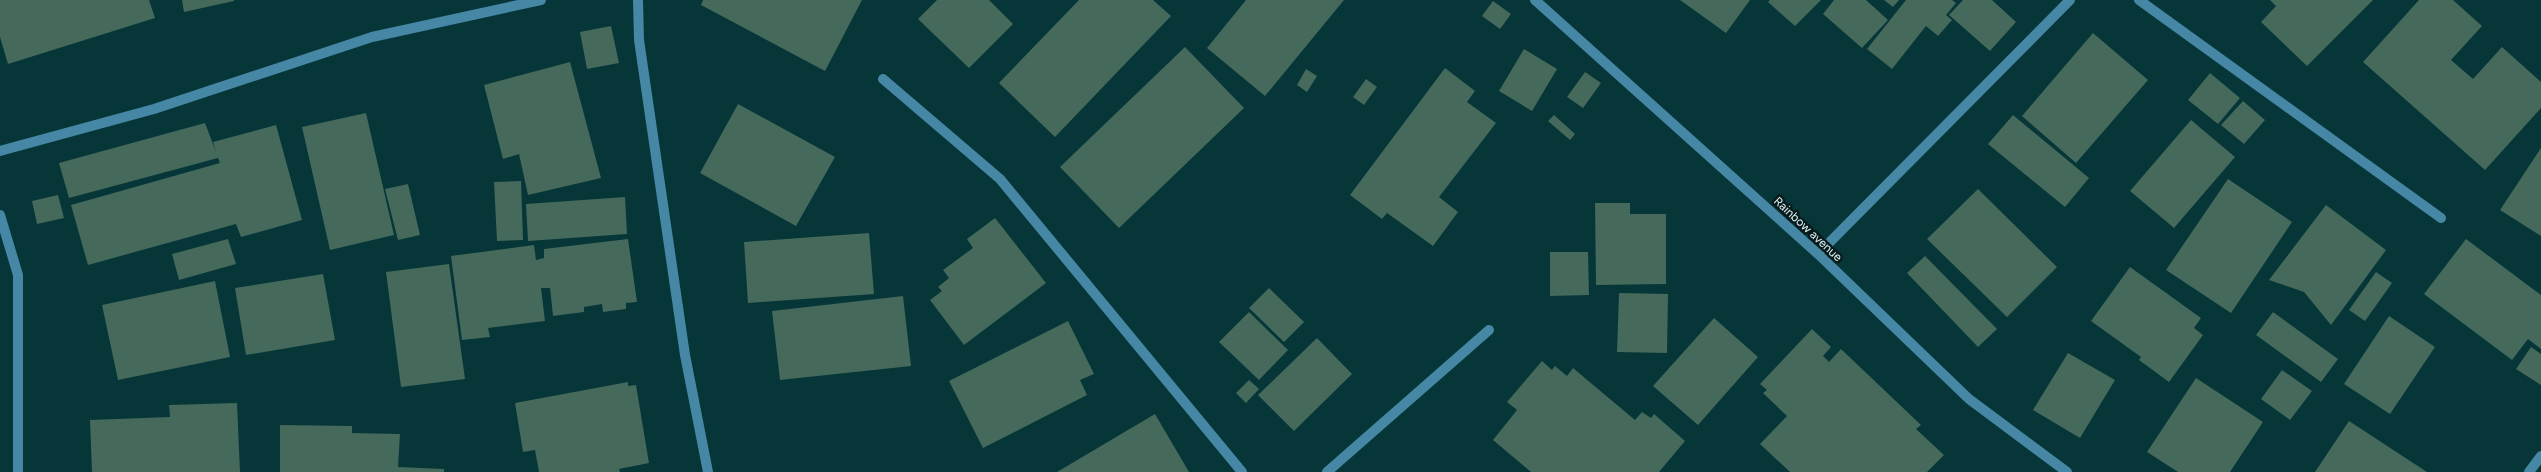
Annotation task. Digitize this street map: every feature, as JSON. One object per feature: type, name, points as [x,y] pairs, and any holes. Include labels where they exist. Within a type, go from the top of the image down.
[{"type":"street","points":[[0,151],[154,109],[372,37],[541,0]]},
{"type":"street","points":[[638,0],[639,40],[685,355],[708,472]]},
{"type":"street","name":"Rainbow avenue","points":[[1535,0],[1818,254],[1970,399],[2067,472]]},
{"type":"street","points":[[1818,254],[2070,0]]},
{"type":"street","points":[[2139,0],[2441,218]]},
{"type":"street","points":[[883,79],[1000,179],[1242,472]]},
{"type":"street","points":[[0,215],[18,275],[18,472]]},
{"type":"street","points":[[1327,472],[1490,330]]},
{"type":"street","points":[[2530,472],[2541,456]]},
{"type":"building","points":[[0,0],[149,0],[155,18],[8,64],[0,37]]},
{"type":"building","points":[[182,0],[234,0],[234,1],[184,12]]},
{"type":"building","points":[[703,0],[862,0],[825,71],[701,5]]},
{"type":"building","points":[[937,0],[989,0],[1013,24],[969,68],[918,19]]},
{"type":"building","points":[[1079,0],[1153,0],[1171,16],[1055,137],[999,83]]},
{"type":"building","points":[[1246,0],[1344,0],[1265,96],[1207,48]]},
{"type":"building","points":[[1680,0],[1750,0],[1726,33]]},
{"type":"building","points":[[1770,0],[1821,0],[1795,26],[1768,2]]},
{"type":"building","points":[[1834,0],[1866,0],[1888,20],[1862,48],[1823,14]]},
{"type":"building","points":[[1884,0],[1899,0],[1893,7]]},
{"type":"building","points":[[1906,0],[1952,0],[1956,3],[1946,15],[1952,20],[1938,36],[1926,26],[1892,69],[1867,49]]},
{"type":"building","points":[[1963,0],[1992,0],[2016,22],[1990,51],[1949,15]]},
{"type":"building","points":[[2270,0],[2373,0],[2307,66],[2261,22],[2276,6]]},
{"type":"building","points":[[2419,0],[2453,0],[2482,26],[2451,60],[2473,79],[2502,47],[2541,82],[2541,108],[2485,170],[2363,62]]},
{"type":"building","points":[[1493,1],[1511,14],[1500,29],[1482,16]]},
{"type":"building","points":[[611,26],[619,63],[587,69],[580,32]]},
{"type":"building","points":[[2093,33],[2148,80],[2076,163],[2022,116]]},
{"type":"building","points":[[1185,47],[1244,108],[1119,228],[1060,167]]},
{"type":"building","points":[[1524,49],[1557,69],[1532,111],[1499,91]]},
{"type":"building","points":[[570,62],[601,178],[528,195],[519,154],[503,159],[484,85]]},
{"type":"building","points":[[1445,68],[1475,91],[1467,102],[1496,123],[1439,197],[1458,212],[1433,246],[1387,213],[1382,219],[1350,195]]},
{"type":"building","points":[[1306,69],[1317,76],[1307,92],[1297,85]]},
{"type":"building","points":[[1585,72],[1601,83],[1583,108],[1567,97]]},
{"type":"building","points":[[2210,73],[2240,98],[2218,124],[2188,100]]},
{"type":"building","points":[[1366,79],[1377,87],[1364,105],[1353,97]]},
{"type":"building","points":[[2243,101],[2265,120],[2244,144],[2221,125]]},
{"type":"building","points":[[738,104],[835,157],[796,226],[700,173]]},
{"type":"building","points":[[366,113],[394,235],[330,250],[302,127]]},
{"type":"building","points":[[1554,115],[1575,134],[1570,140],[1548,121]]},
{"type":"building","points":[[2013,115],[2089,178],[2065,207],[1988,144]]},
{"type":"building","points":[[2191,120],[2235,157],[2174,228],[2130,191]]},
{"type":"building","points":[[205,123],[216,152],[213,142],[276,125],[302,220],[241,237],[236,224],[88,265],[71,205],[220,163],[218,158],[69,198],[59,163]]},
{"type":"building","points":[[2541,148],[2541,236],[2500,210]]},
{"type":"building","points":[[2228,179],[2292,222],[2231,313],[2166,270]]},
{"type":"building","points":[[521,181],[523,240],[497,241],[494,182]]},
{"type":"building","points":[[408,184],[420,235],[398,240],[385,189]]},
{"type":"building","points":[[1978,189],[2057,267],[2007,317],[1927,239]]},
{"type":"building","points":[[58,195],[64,218],[37,224],[32,201]]},
{"type":"building","points":[[625,197],[627,234],[528,241],[526,204]]},
{"type":"building","points":[[1595,203],[1630,203],[1630,214],[1666,214],[1666,284],[1596,285]]},
{"type":"building","points":[[2326,205],[2386,250],[2331,325],[2304,292],[2269,280]]},
{"type":"building","points":[[995,218],[1046,283],[964,345],[930,300],[942,291],[938,287],[949,278],[943,270],[973,248],[967,239]]},
{"type":"building","points":[[869,233],[874,294],[748,303],[744,242]]},
{"type":"building","points":[[228,239],[236,264],[179,280],[172,254]]},
{"type":"building","points":[[628,239],[637,302],[626,303],[626,309],[603,312],[602,304],[584,307],[584,312],[553,316],[550,288],[541,288],[545,321],[488,328],[490,337],[462,340],[451,256],[534,245],[536,260],[544,258],[544,249]]},
{"type":"building","points":[[2466,239],[2541,295],[2541,349],[2528,339],[2512,360],[2424,294]]},
{"type":"building","points":[[1550,252],[1588,252],[1589,295],[1550,296]]},
{"type":"building","points":[[1925,256],[1997,329],[1978,347],[1907,273]]},
{"type":"building","points":[[449,264],[465,379],[401,387],[386,272]]},
{"type":"building","points":[[2130,267],[2201,318],[2194,328],[2203,335],[2169,382],[2139,360],[2141,357],[2091,321]]},
{"type":"building","points":[[2376,272],[2392,283],[2365,321],[2349,310]]},
{"type":"building","points":[[323,274],[335,340],[246,355],[235,288]]},
{"type":"building","points":[[215,281],[230,357],[118,380],[102,305]]},
{"type":"building","points":[[1269,288],[1304,322],[1284,342],[1249,308]]},
{"type":"building","points":[[1619,293],[1668,294],[1667,353],[1617,352]]},
{"type":"building","points":[[903,296],[911,366],[780,380],[772,311]]},
{"type":"building","points":[[1249,312],[1288,350],[1259,380],[1219,342]]},
{"type":"building","points":[[2273,312],[2338,359],[2321,382],[2256,335]]},
{"type":"building","points":[[2389,316],[2435,347],[2390,414],[2344,384]]},
{"type":"building","points":[[1714,318],[1758,357],[1698,425],[1653,386]]},
{"type":"building","points":[[1068,321],[1094,374],[1080,380],[1087,395],[983,448],[949,381]]},
{"type":"building","points":[[1812,329],[1831,347],[1823,356],[1829,362],[1841,349],[1921,425],[1916,429],[1944,455],[1927,472],[1790,472],[1760,444],[1787,416],[1763,393],[1767,390],[1760,384]]},
{"type":"building","points":[[1317,338],[1352,374],[1294,431],[1258,395]]},
{"type":"building","points":[[2531,347],[2541,354],[2541,385],[2516,369]]},
{"type":"building","points":[[2068,353],[2115,380],[2080,438],[2033,410]]},
{"type":"building","points":[[1542,361],[1552,370],[1555,366],[1567,376],[1573,368],[1635,420],[1642,412],[1651,418],[1654,414],[1685,441],[1659,472],[1531,472],[1493,440],[1517,410],[1507,402]]},
{"type":"building","points":[[2282,370],[2312,391],[2290,420],[2261,399]]},
{"type":"building","points":[[2196,378],[2263,422],[2230,472],[2178,472],[2147,452]]},
{"type":"building","points":[[1249,380],[1259,389],[1246,403],[1236,393]]},
{"type":"building","points":[[628,382],[628,386],[636,385],[649,463],[619,469],[620,472],[539,472],[535,450],[523,452],[515,403]]},
{"type":"building","points":[[237,403],[240,472],[92,472],[90,420],[170,417],[169,405]]},
{"type":"building","points":[[1155,414],[1189,472],[1057,472]]},
{"type":"building","points":[[2349,421],[2427,472],[2315,472]]},
{"type":"building","points":[[280,425],[352,426],[352,433],[400,434],[398,467],[444,469],[444,472],[280,472]]}]
